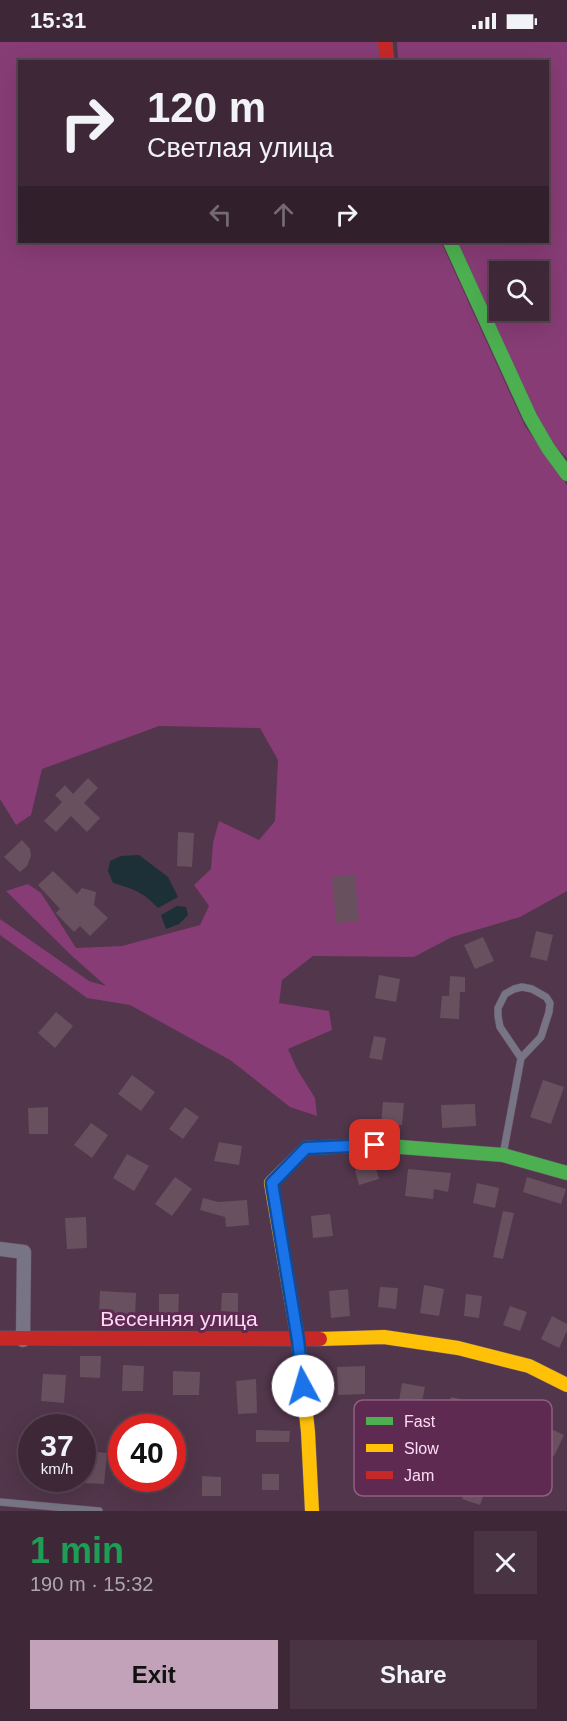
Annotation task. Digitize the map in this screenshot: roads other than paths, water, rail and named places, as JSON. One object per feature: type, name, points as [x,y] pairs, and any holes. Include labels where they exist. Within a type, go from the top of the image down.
[{"type":"street","points":[[385,42],[387,60]]},
{"type":"street","points":[[450,243],[530,417],[567,474]]},
{"type":"street","points":[[312,1511],[308,1432],[298,1340],[272,1183],[306,1148],[375,1145],[503,1155],[567,1173]]},
{"type":"street","points":[[0,1249],[24,1252],[23,1340]]},
{"type":"street","name":"Весенняя улица","points":[[0,1338],[23,1340],[298,1340],[384,1337],[458,1348],[529,1366],[567,1385]]},
{"type":"lane","points":[[503,1155],[520,1058],[541,1037],[549,1012],[550,1003],[546,997],[532,989],[522,987],[505,994],[498,1008],[500,1027],[520,1058]]},
{"type":"lane","points":[[0,1502],[99,1511]]},
{"type":"water","points":[[139,855],[168,877],[178,897],[158,908],[138,892],[113,883],[108,871],[110,861],[121,856]]},
{"type":"water","points":[[177,906],[186,907],[188,915],[179,924],[166,929],[161,915]]}]
